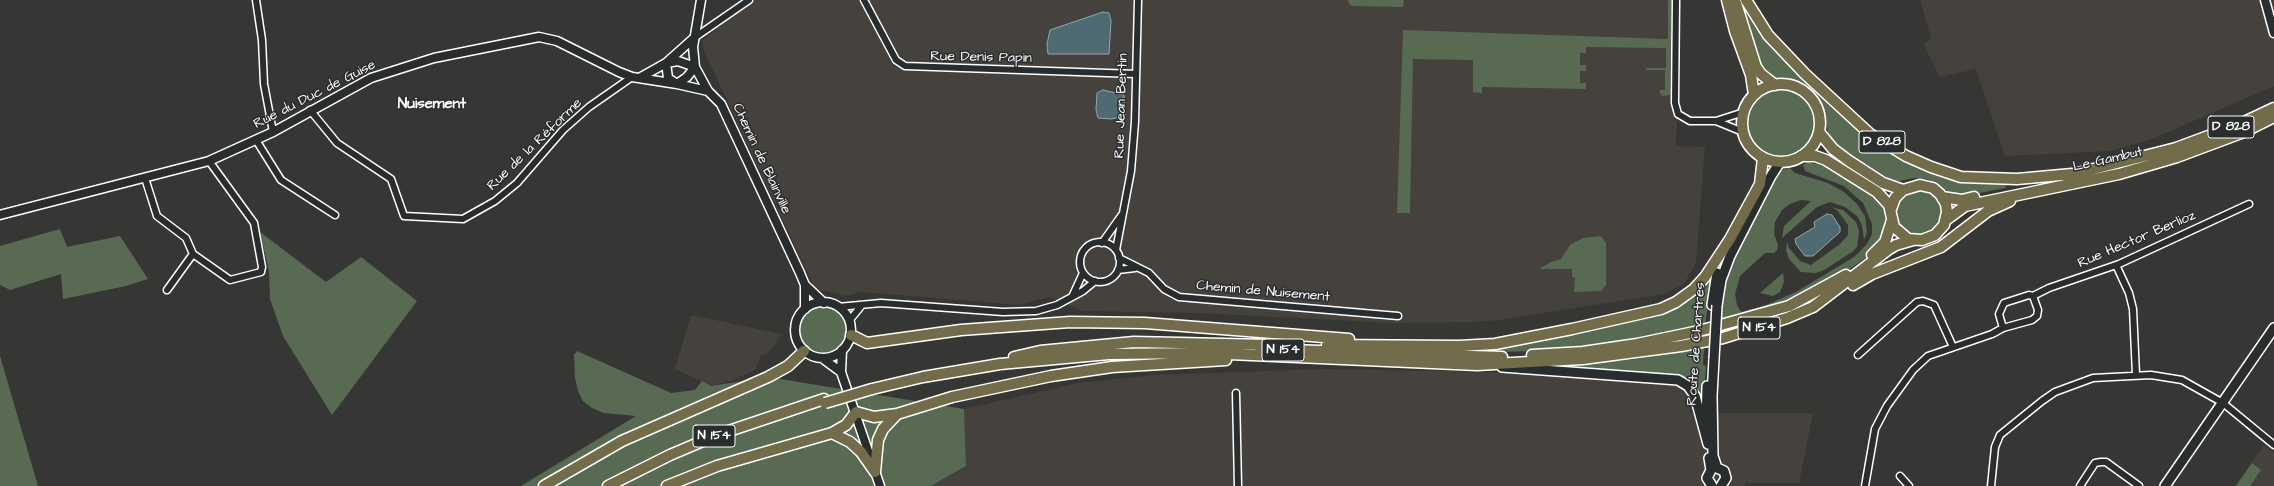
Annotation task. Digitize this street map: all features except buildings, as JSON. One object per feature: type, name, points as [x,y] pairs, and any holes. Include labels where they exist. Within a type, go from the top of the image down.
[{"type":"main road","points":[[1727,0],[1735,31],[1751,75],[1754,95]]},
{"type":"main road","points":[[1735,0],[1756,67],[1761,74],[1775,85]]},
{"type":"main road","name":"D 828","points":[[1746,0],[1768,35],[1810,79],[1870,134],[1906,156],[1961,177],[2017,179],[2072,174]]},
{"type":"main road","points":[[1775,85],[1794,86],[1810,96],[1819,113],[1819,132],[1812,149],[1791,161],[1780,162],[1763,158],[1750,147],[1743,132],[1744,112],[1754,95],[1764,88],[1775,85]]},
{"type":"main road","name":"Le Gambut","points":[[2072,174],[2176,148],[2273,110]]},
{"type":"main road","name":"Le Gambut","points":[[1946,220],[1965,206],[2089,180],[2177,157],[2244,132],[2273,110]]},
{"type":"main road","points":[[1819,132],[1829,145],[1849,161],[1883,183],[1903,190]]},
{"type":"main road","points":[[1801,156],[1815,156],[1833,163],[1877,192],[1887,201],[1891,209]]},
{"type":"main road","name":"Route de Chartres","points":[[1712,486],[1707,478],[1714,469],[1711,360],[1716,276],[1730,239],[1760,184],[1763,158]]},
{"type":"main road","name":"Route de Chartres","points":[[1714,306],[1721,280],[1730,256],[1771,176],[1780,162]]},
{"type":"main road","name":"D 828","points":[[1942,197],[1965,199],[2072,174]]},
{"type":"main road","name":"N 154","points":[[871,387],[1000,364],[1109,354],[1207,353],[1477,365],[1583,359],[1681,346],[1723,338],[1787,318],[1812,307],[1872,274],[1941,247],[1997,206],[2014,199],[2089,180]]},
{"type":"main road","points":[[1891,209],[1895,198],[1903,190],[1915,185],[1924,185],[1933,188],[1942,197],[1947,208],[1946,220]]},
{"type":"main road","name":"N 154","points":[[608,486],[670,454],[717,435],[920,372],[1012,358],[1136,347],[1174,346],[1493,357],[1582,352],[1637,344],[1699,331],[1796,302],[1841,279],[1861,265],[1885,242],[1892,220],[1891,209]]},
{"type":"main road","points":[[1892,220],[1897,231],[1913,240]]},
{"type":"main road","name":"N 154","points":[[1812,307],[1889,249],[1896,245],[1913,240],[1931,238],[1942,229],[1946,220]]},
{"type":"main road","points":[[1012,358],[1040,351],[1134,342],[1459,346],[1515,340],[1641,314],[1676,302],[1694,289],[1730,239]]},
{"type":"main road","points":[[851,335],[867,343],[961,330],[1077,322],[1145,323],[1361,339],[1455,342],[1515,340]]},
{"type":"main road","points":[[2164,486],[2274,328]]},
{"type":"main road","points":[[544,486],[622,440],[768,377],[788,366],[804,351]]},
{"type":"main road","points":[[667,486],[716,466],[832,433],[846,425],[856,412],[874,417],[897,414],[998,386],[1112,367],[1205,361],[1300,358]]},
{"type":"main road","name":"Route de Chartres","points":[[1711,360],[1705,402],[1708,444],[1714,469]]},
{"type":"main road","points":[[1477,365],[1678,380],[1688,386],[1695,396],[1708,444]]},
{"type":"main road","name":"N 154","points":[[617,486],[666,461],[709,443],[825,401]]},
{"type":"main road","points":[[875,472],[878,440],[884,429],[897,414]]},
{"type":"main road","points":[[832,433],[850,442],[861,452],[875,472]]},
{"type":"main road","name":"Route de Chartres","points":[[1714,469],[1722,470],[1726,474],[1726,480],[1720,486]]},
{"type":"street","points":[[256,0],[262,40],[264,84],[273,132]]},
{"type":"street","name":"Chemin de Blainville","points":[[701,0],[692,53],[695,67],[708,91],[720,104],[805,286],[824,303]]},
{"type":"street","points":[[666,63],[694,38],[749,0]]},
{"type":"street","name":"Rue Denis Papin","points":[[865,0],[896,60],[905,66],[1136,74]]},
{"type":"street","name":"Rue Jean Bertin","points":[[1116,250],[1132,171],[1138,0]]},
{"type":"street","points":[[1676,0],[1676,108],[1680,116],[1687,120],[1716,121],[1744,112]]},
{"type":"street","points":[[2265,0],[2274,33]]},
{"type":"street","name":"Rue du Duc de Guise","points":[[0,215],[209,161],[273,132],[310,110],[371,78],[434,58],[539,37],[557,41],[636,77],[708,91]]},
{"type":"street","points":[[636,77],[666,63],[678,61],[695,67],[687,77],[676,84],[668,78],[666,63]]},
{"type":"street","name":"Rue de la Réforme","points":[[310,110],[337,143],[391,179],[404,216],[463,219],[495,202],[517,183],[564,130],[590,107],[636,77]]},
{"type":"street","points":[[1716,121],[1743,132]]},
{"type":"street","points":[[256,140],[281,180],[335,215]]},
{"type":"street","points":[[145,178],[157,216],[186,238],[193,254],[230,280],[261,272],[262,267],[254,223],[209,161]]},
{"type":"street","name":"Rue Hector Berlioz","points":[[2003,328],[1999,314],[2004,303],[2029,295],[2033,296],[2049,288],[2116,265],[2249,204]]},
{"type":"street","name":"Rue Jean Bertin","points":[[1102,243],[1123,213]]},
{"type":"street","points":[[1071,298],[1077,289],[1083,273],[1080,263],[1083,252],[1091,245],[1102,243],[1116,250],[1119,258],[1118,270]]},
{"type":"street","points":[[167,290],[193,254]]},
{"type":"street","name":"Chemin de Nuisement","points":[[1119,258],[1136,268],[1149,273],[1164,289],[1178,298],[1398,316]]},
{"type":"street","points":[[2116,265],[2129,293],[2133,309],[2136,375]]},
{"type":"street","points":[[1083,273],[1095,281],[1106,281],[1118,270],[1136,268]]},
{"type":"street","points":[[838,307],[844,312],[849,322],[851,335],[842,350],[837,355],[822,358],[816,357],[804,351],[796,334],[798,321],[805,309],[817,303],[824,303],[838,307],[881,304],[1003,312],[1036,311],[1058,305],[1071,298],[1095,281]]},
{"type":"street","name":"Chemin de Blainville","points":[[805,286],[805,309]]},
{"type":"street","points":[[1865,486],[1875,429],[1888,406],[1913,370],[1928,356],[1992,334],[2003,328],[2032,320],[2037,316],[2038,310],[2033,296]]},
{"type":"street","points":[[1858,355],[1917,302],[1923,301],[1934,305],[1953,347]]},
{"type":"street","points":[[849,322],[862,305]]},
{"type":"street","points":[[842,350],[841,372],[856,412],[880,486]]},
{"type":"street","points":[[822,358],[841,372]]},
{"type":"street","points":[[1991,486],[1998,438],[2042,400],[2070,386],[2094,378],[2136,375],[2168,376],[2182,380],[2223,403],[2274,445]]},
{"type":"street","points":[[1236,393],[1238,486]]},
{"type":"street","points":[[2080,486],[2095,463],[2106,462],[2140,486]]},
{"type":"street","points":[[1900,476],[1909,486]]},
{"type":"shaded area","points":[[751,0],[1681,0],[1676,146],[1705,147],[1696,263],[1684,284],[1663,294],[1500,320],[1472,322],[1393,323],[1200,313],[1082,311],[1049,297],[1019,305],[861,292],[846,296],[815,289],[704,51],[702,41]]},
{"type":"shaded area","points":[[1920,0],[2274,0],[2274,86],[2152,139],[2110,151],[2005,156],[1976,69],[1940,77],[1923,44],[1931,38]]},
{"type":"shaded area","points":[[691,315],[782,334],[768,353],[761,355],[755,370],[730,381],[711,386],[675,369]]},
{"type":"shaded area","points":[[1323,369],[1491,372],[1648,381],[1676,384],[1687,391],[1690,413],[1813,413],[1799,483],[1746,483],[1745,486],[931,486],[966,466],[964,409],[1078,383],[1154,375]]},
{"type":"shaded area","points":[[2264,445],[2274,453],[2274,486],[2235,486]]},
{"type":"green space","points":[[1348,0],[1404,0],[1403,7],[1355,6],[1350,5]]},
{"type":"green space","points":[[1668,0],[1672,0],[1670,95],[1662,96],[1660,93],[1660,90],[1665,90],[1665,70],[1646,70],[1646,68],[1666,68],[1666,48],[1586,47],[1586,53],[1580,53],[1580,65],[1586,65],[1586,71],[1580,71],[1580,83],[1586,83],[1586,89],[1482,87],[1482,93],[1473,92],[1473,60],[1413,59],[1410,213],[1397,213],[1403,30],[1668,39]]},
{"type":"green space","points":[[1738,0],[1743,0],[1750,13],[1873,141],[1902,160],[1933,173],[1973,182],[2004,184],[2006,186],[2005,188],[1964,196],[1949,193],[1936,182],[1926,179],[1914,178],[1894,182],[1844,151],[1829,136],[1822,105],[1810,88],[1800,82],[1772,77],[1762,71]]},
{"type":"green space","points":[[1781,88],[1800,94],[1810,104],[1816,123],[1810,142],[1800,152],[1781,158],[1762,152],[1752,142],[1746,123],[1752,104],[1762,94]]},
{"type":"green space","points":[[1808,162],[1828,167],[1876,198],[1883,208],[1887,227],[1885,234],[1868,256],[1837,278],[1777,306],[1720,322],[1721,304],[1732,260],[1779,171],[1790,168],[1795,173],[1828,183],[1844,192],[1857,204],[1865,216],[1867,232],[1864,240],[1862,225],[1857,216],[1845,207],[1830,202],[1817,207],[1782,238],[1784,226],[1811,201],[1801,200],[1790,204],[1782,210],[1775,222],[1774,234],[1778,245],[1777,250],[1774,253],[1765,253],[1740,276],[1735,294],[1737,305],[1741,312],[1766,305],[1796,292],[1854,257],[1867,244],[1872,234],[1872,224],[1863,203],[1844,186],[1805,171],[1803,165]]},
{"type":"green space","points":[[1915,191],[1923,191],[1928,192],[1935,197],[1940,204],[1940,222],[1935,229],[1928,234],[1915,235],[1907,232],[1900,225],[1897,217],[1897,209],[1900,201],[1907,194]]},
{"type":"green space","points":[[1831,207],[1843,210],[1856,222],[1859,231],[1857,247],[1852,252],[1824,270],[1816,273],[1801,272],[1789,259],[1786,250],[1787,242],[1789,248],[1800,261],[1811,265],[1840,244],[1848,235],[1848,225],[1837,210]]},
{"type":"green space","points":[[60,229],[67,247],[120,236],[148,279],[126,286],[63,299],[61,274],[10,290],[0,285],[0,246]]},
{"type":"green space","points":[[260,232],[326,282],[361,257],[417,301],[332,415],[283,336],[270,299],[269,271]]},
{"type":"green space","points":[[1601,236],[1606,243],[1606,285],[1601,291],[1574,292],[1575,277],[1572,277],[1572,269],[1539,269],[1551,262],[1561,259],[1570,245],[1583,238]]},
{"type":"green space","points":[[1713,270],[1705,325],[1619,343],[1549,351],[1491,352],[1396,349],[1461,348],[1657,313]]},
{"type":"green space","points":[[1783,273],[1784,282],[1780,292],[1773,296],[1760,293]]},
{"type":"green space","points":[[823,307],[832,309],[840,314],[845,322],[847,331],[845,340],[840,348],[832,353],[823,355],[814,353],[806,348],[801,340],[799,331],[801,322],[806,314],[814,309]]},
{"type":"green space","points":[[1704,348],[1703,365],[1706,366],[1703,408],[1687,382],[1544,366],[1629,360]]},
{"type":"green space","points":[[577,351],[671,393],[695,390],[702,381],[711,386],[768,377],[964,409],[966,466],[931,486],[521,486],[636,416],[604,413],[592,408],[583,401],[578,391],[575,378],[574,355]]},
{"type":"green space","points":[[0,356],[38,486],[0,486]]},
{"type":"green space","points":[[2252,463],[2261,470],[2250,486],[2236,486]]},
{"type":"water","points":[[1103,12],[1109,13],[1111,21],[1109,54],[1048,54],[1047,44],[1050,30]]},
{"type":"water","points":[[1103,90],[1124,95],[1125,116],[1111,119],[1098,118],[1096,110],[1097,93]]},
{"type":"water","points":[[1827,214],[1832,215],[1840,227],[1840,232],[1813,256],[1805,256],[1796,244],[1795,239],[1815,227],[1814,222]]},
{"type":"district","name":"Nuisement","points":[[432,105]]}]
